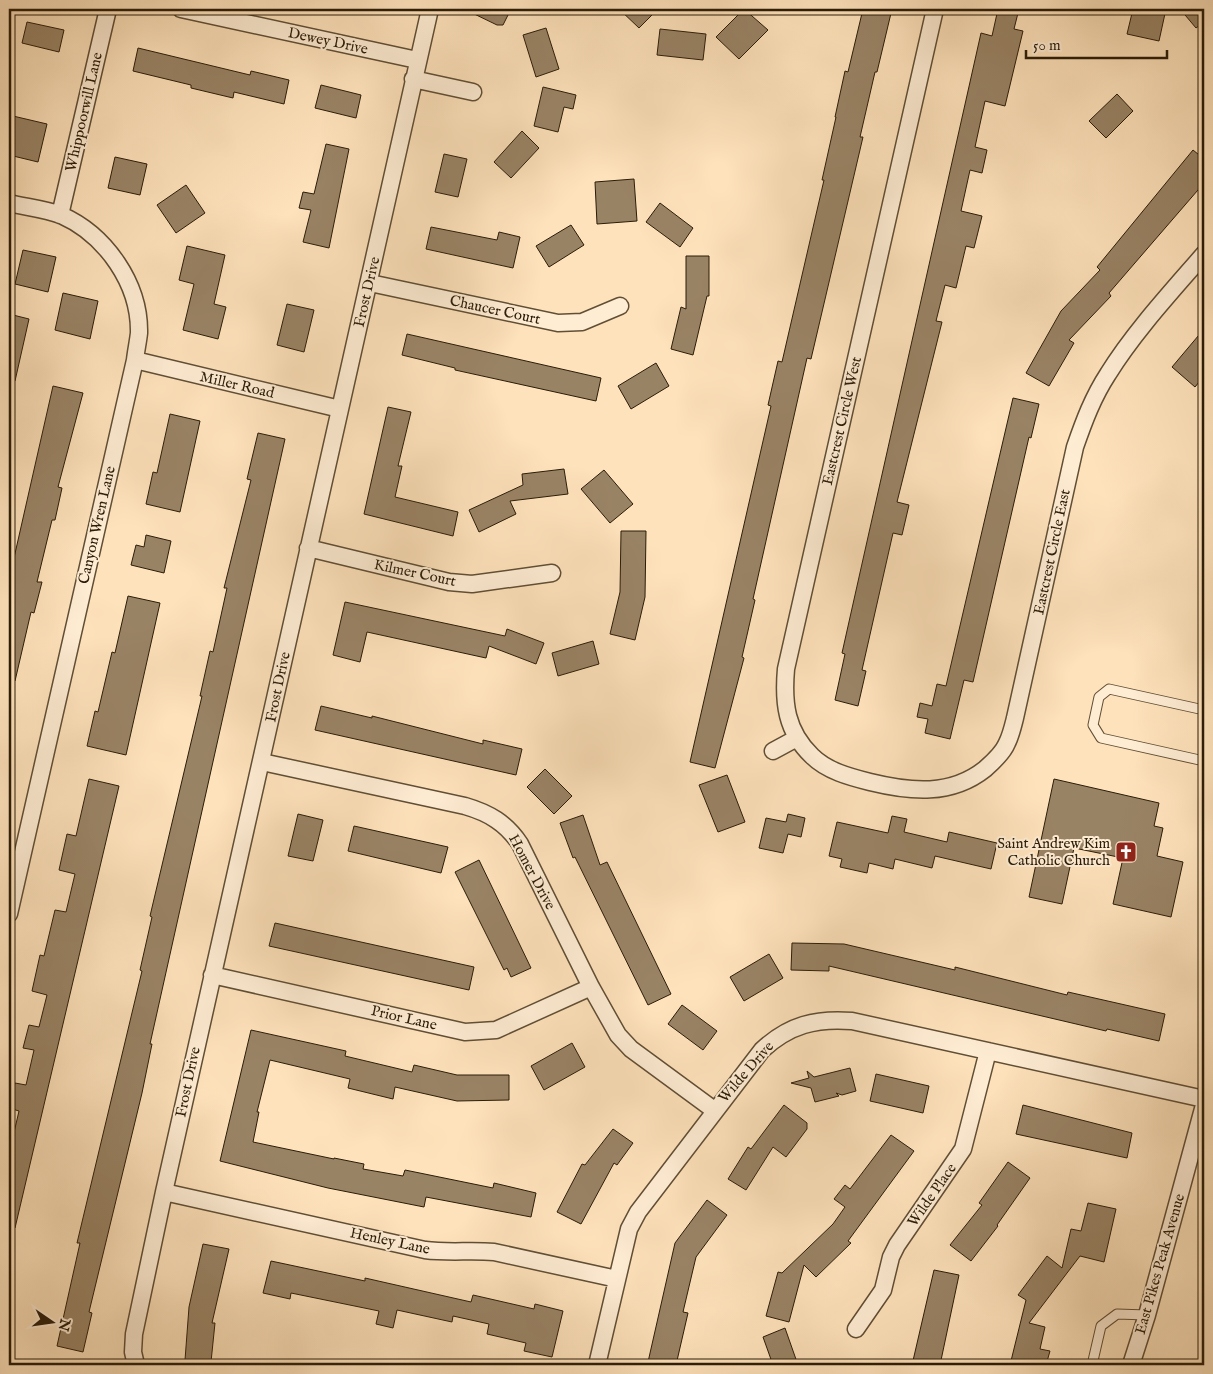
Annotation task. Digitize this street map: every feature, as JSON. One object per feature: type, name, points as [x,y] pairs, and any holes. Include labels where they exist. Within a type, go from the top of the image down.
[{"type":"street","name":"Whippoorwill Lane","points":[[60,215],[108,9]]},
{"type":"street","name":"Dewey Drive","points":[[181,9],[417,60]]},
{"type":"street","name":"Frost Drive","points":[[136,1365],[133,1352],[134,1334],[164,1192],[262,762],[308,548],[370,283],[417,60],[430,9]]},
{"type":"street","name":"Eastcrest Circle West","points":[[880,784],[831,770],[812,757],[797,738],[786,712],[786,669],[935,9]]},
{"type":"street","points":[[413,79],[473,92]]},
{"type":"street","name":"Canyon Wren Lane","points":[[9,203],[60,215],[123,258],[136,309],[138,333],[135,360],[9,914]]},
{"type":"street","name":"Eastcrest Circle East","points":[[880,784],[936,791],[957,786],[975,777],[992,763],[1007,744],[1017,708],[1075,447],[1083,423],[1093,399],[1120,356],[1202,261]]},
{"type":"street","name":"Chaucer Court","points":[[370,283],[558,323],[582,322],[620,306]]},
{"type":"street","name":"Miller Road","points":[[135,360],[340,409]]},
{"type":"street","name":"Kilmer Court","points":[[308,548],[449,582],[472,584],[552,573]]},
{"type":"street","points":[[772,751],[797,738]]},
{"type":"street","name":"Homer Drive","points":[[262,762],[464,806],[496,818],[510,829],[520,844],[610,1023],[631,1049],[714,1110]]},
{"type":"street","name":"Prior Lane","points":[[212,975],[466,1032],[496,1030],[591,987]]},
{"type":"street","name":"Wilde Drive","points":[[597,1365],[630,1229],[638,1212],[714,1110],[769,1043],[792,1027],[830,1019],[852,1021],[1204,1099]]},
{"type":"street","name":"Wilde Place","points":[[856,1328],[883,1290],[891,1257],[897,1245],[963,1149],[988,1052]]},
{"type":"street","name":"East Pikes Peak Avenue","points":[[1131,1365],[1147,1315],[1204,1105]]},
{"type":"street","name":"Henley Lane","points":[[164,1192],[425,1250],[494,1252],[617,1279]]},
{"type":"lane","points":[[1204,710],[1109,689],[1098,698],[1093,725],[1101,738],[1204,761]]},
{"type":"lane","points":[[1092,1365],[1101,1326],[1117,1314],[1147,1315]]},
{"type":"building","points":[[464,9],[511,9],[503,25],[497,25]]},
{"type":"building","points":[[619,9],[658,9],[639,28]]},
{"type":"building","points":[[744,9],[768,30],[739,59],[716,37]]},
{"type":"building","points":[[863,9],[892,9],[877,72],[875,72],[860,137],[863,137],[811,359],[807,358],[753,599],[755,600],[742,657],[744,658],[715,768],[690,762],[771,406],[768,405],[778,361],[782,362],[824,180],[822,180],[845,71],[848,72]]},
{"type":"building","points":[[998,9],[1019,9],[1014,29],[1023,31],[1005,106],[985,101],[975,147],[987,150],[982,173],[970,170],[961,211],[982,216],[974,248],[966,246],[956,288],[945,285],[936,321],[942,322],[897,502],[909,505],[902,535],[893,533],[862,670],[866,671],[858,706],[835,700],[845,654],[842,653],[981,33],[992,36]]},
{"type":"building","points":[[1133,9],[1166,9],[1159,41],[1127,34]]},
{"type":"building","points":[[1180,9],[1204,9],[1204,22],[1196,28]]},
{"type":"building","points":[[27,22],[64,30],[59,52],[22,43]]},
{"type":"building","points":[[546,28],[559,69],[536,77],[523,35]]},
{"type":"building","points":[[660,29],[706,34],[703,60],[657,55]]},
{"type":"building","points":[[138,48],[250,75],[251,71],[289,80],[284,104],[234,92],[233,98],[191,88],[191,85],[133,71]]},
{"type":"building","points":[[321,85],[361,95],[356,118],[315,108]]},
{"type":"building","points":[[543,87],[576,95],[573,109],[564,107],[558,132],[534,126]]},
{"type":"building","points":[[1117,94],[1133,111],[1106,138],[1089,121]]},
{"type":"building","points":[[13,116],[47,124],[38,162],[9,155],[9,132]]},
{"type":"building","points":[[522,131],[539,148],[511,178],[494,162]]},
{"type":"building","points":[[326,144],[349,149],[329,248],[303,242],[311,210],[299,208],[303,192],[314,194]]},
{"type":"building","points":[[1193,150],[1204,159],[1204,183],[1109,293],[1111,296],[1069,340],[1074,343],[1049,386],[1026,373],[1061,311],[1100,270],[1097,267]]},
{"type":"building","points":[[444,154],[467,159],[458,197],[435,192]]},
{"type":"building","points":[[115,157],[147,164],[140,195],[108,188]]},
{"type":"building","points":[[634,179],[637,221],[597,224],[595,182]]},
{"type":"building","points":[[186,185],[205,213],[176,233],[157,205]]},
{"type":"building","points":[[660,203],[693,228],[680,247],[646,222]]},
{"type":"building","points":[[571,225],[584,245],[549,267],[536,246]]},
{"type":"building","points":[[431,227],[497,240],[499,232],[520,237],[513,268],[426,249]]},
{"type":"building","points":[[187,246],[225,255],[214,304],[226,307],[218,339],[183,330],[194,284],[179,280]]},
{"type":"building","points":[[23,250],[56,257],[48,292],[15,284]]},
{"type":"building","points":[[686,256],[709,256],[709,296],[707,296],[693,355],[671,349],[681,307],[686,309]]},
{"type":"building","points":[[63,293],[98,301],[90,339],[55,330]]},
{"type":"building","points":[[287,304],[314,310],[304,352],[277,345]]},
{"type":"building","points":[[9,314],[29,319],[15,381],[9,380]]},
{"type":"building","points":[[1204,329],[1204,376],[1195,387],[1172,367]]},
{"type":"building","points":[[407,334],[601,378],[596,401],[455,370],[455,368],[402,355]]},
{"type":"building","points":[[656,363],[669,386],[631,409],[618,386]]},
{"type":"building","points":[[53,386],[83,393],[58,487],[62,488],[55,520],[52,520],[37,582],[42,582],[34,613],[31,612],[15,681],[9,681],[9,580]]},
{"type":"building","points":[[1013,398],[1039,404],[1031,438],[1029,437],[973,682],[964,680],[950,739],[925,733],[928,719],[917,717],[920,703],[932,706],[937,684],[946,686]]},
{"type":"building","points":[[388,407],[411,412],[398,466],[402,466],[395,497],[458,512],[453,536],[364,514]]},
{"type":"building","points":[[170,414],[200,421],[180,512],[146,504],[153,472],[157,473]]},
{"type":"building","points":[[258,433],[285,439],[150,1044],[152,1044],[142,1093],[89,1312],[92,1313],[83,1352],[57,1346],[80,1243],[77,1243],[142,971],[140,970],[152,917],[150,916],[202,696],[200,696],[210,651],[213,652],[227,588],[224,588],[251,480],[247,479]]},
{"type":"building","points":[[564,469],[568,494],[510,501],[516,514],[479,532],[469,510],[523,485],[522,474]]},
{"type":"building","points":[[604,470],[633,504],[610,523],[581,489]]},
{"type":"building","points":[[621,531],[646,531],[645,597],[635,640],[610,634],[620,592]]},
{"type":"building","points":[[146,535],[171,541],[164,573],[131,565],[136,545],[144,547]]},
{"type":"building","points":[[128,596],[160,603],[126,755],[87,746],[95,711],[98,712],[112,652],[115,653]]},
{"type":"building","points":[[345,602],[505,636],[507,629],[544,643],[536,664],[489,646],[486,658],[367,632],[360,662],[333,655]]},
{"type":"building","points":[[593,641],[599,664],[558,676],[552,653]]},
{"type":"building","points":[[321,706],[372,718],[372,716],[483,744],[483,740],[522,749],[516,775],[315,730]]},
{"type":"building","points":[[545,769],[572,796],[554,814],[527,787]]},
{"type":"building","points":[[727,775],[745,822],[718,832],[699,785]]},
{"type":"building","points":[[89,779],[119,786],[15,1228],[9,1227],[9,1154],[19,1111],[9,1108],[15,1083],[26,1085],[34,1050],[23,1048],[29,1025],[39,1027],[47,995],[32,991],[40,955],[44,956],[55,910],[66,912],[75,874],[59,870],[67,834],[76,836]]},
{"type":"building","name":"Saint Andrew Kim Catholic Church","points":[[1054,779],[1159,803],[1154,826],[1163,828],[1157,856],[1183,862],[1171,917],[1113,904],[1123,858],[1074,848],[1062,904],[1029,897]]},
{"type":"building","points":[[298,814],[323,820],[313,861],[288,856]]},
{"type":"building","points":[[788,814],[805,818],[801,837],[788,834],[783,853],[759,848],[766,818],[786,822]]},
{"type":"building","points":[[583,815],[600,865],[607,862],[671,994],[648,1005],[575,857],[573,858],[560,823]]},
{"type":"building","points":[[892,816],[907,819],[904,832],[947,842],[949,832],[997,843],[991,869],[935,856],[932,868],[895,859],[893,869],[869,863],[867,873],[840,867],[842,859],[829,856],[837,822],[888,833]]},
{"type":"building","points":[[354,826],[448,847],[441,873],[348,851]]},
{"type":"building","points":[[479,860],[531,968],[511,977],[507,968],[504,970],[455,872]]},
{"type":"building","points":[[275,923],[474,967],[469,990],[269,946]]},
{"type":"building","points":[[792,943],[844,944],[955,970],[955,967],[1067,995],[1068,992],[1165,1014],[1159,1041],[1107,1029],[1106,1031],[829,966],[829,971],[791,970]]},
{"type":"building","points":[[769,954],[783,978],[744,1001],[730,977]]},
{"type":"building","points":[[682,1005],[717,1031],[703,1050],[668,1024]]},
{"type":"building","points":[[251,1030],[346,1051],[345,1056],[412,1072],[414,1065],[457,1075],[509,1075],[509,1100],[457,1101],[395,1087],[393,1099],[348,1088],[350,1079],[270,1060],[257,1112],[259,1112],[253,1142],[364,1164],[363,1169],[403,1176],[405,1170],[493,1188],[494,1183],[536,1193],[531,1217],[426,1197],[424,1207],[328,1188],[220,1161]]},
{"type":"building","points":[[572,1043],[585,1067],[544,1090],[531,1066]]},
{"type":"building","points":[[850,1068],[856,1091],[842,1095],[836,1093],[839,1096],[815,1102],[811,1088],[791,1083],[809,1078],[807,1071],[814,1077]]},
{"type":"building","points":[[876,1074],[929,1086],[923,1113],[870,1101]]},
{"type":"building","points":[[784,1105],[807,1123],[807,1129],[786,1157],[773,1147],[746,1190],[728,1179],[748,1147],[751,1149]]},
{"type":"building","points":[[1023,1105],[1132,1133],[1127,1158],[1016,1134]]},
{"type":"building","points":[[613,1129],[633,1143],[617,1165],[614,1163],[581,1224],[557,1212],[582,1164],[585,1165]]},
{"type":"building","points":[[891,1135],[914,1151],[848,1241],[851,1243],[816,1277],[804,1265],[789,1322],[766,1316],[778,1272],[782,1273],[833,1224],[845,1207],[834,1199],[845,1185],[850,1189]]},
{"type":"building","points":[[1008,1162],[1030,1178],[998,1226],[971,1261],[950,1245],[982,1205],[979,1203]]},
{"type":"building","points":[[707,1200],[727,1215],[696,1257],[683,1312],[688,1313],[676,1365],[648,1362],[675,1243]]},
{"type":"building","points":[[1088,1203],[1116,1209],[1104,1262],[1080,1256],[1029,1323],[1045,1327],[1040,1349],[1050,1351],[1046,1365],[1010,1365],[1026,1300],[1018,1295],[1047,1256],[1062,1268],[1071,1229],[1081,1231]]},
{"type":"building","points":[[203,1244],[229,1249],[212,1323],[215,1323],[211,1362],[185,1360],[189,1307]]},
{"type":"building","points":[[271,1261],[365,1281],[365,1278],[471,1302],[473,1295],[534,1309],[535,1304],[563,1311],[552,1357],[524,1351],[526,1343],[487,1334],[489,1324],[453,1316],[452,1322],[397,1310],[393,1328],[376,1324],[379,1311],[291,1293],[290,1299],[263,1293]]},
{"type":"building","points":[[934,1270],[959,1275],[940,1365],[912,1365]]},
{"type":"building","points":[[785,1328],[798,1365],[773,1365],[763,1337]]},
{"type":"place","name":"Saint Andrew Kim Catholic Church","points":[[1126,852]]}]
